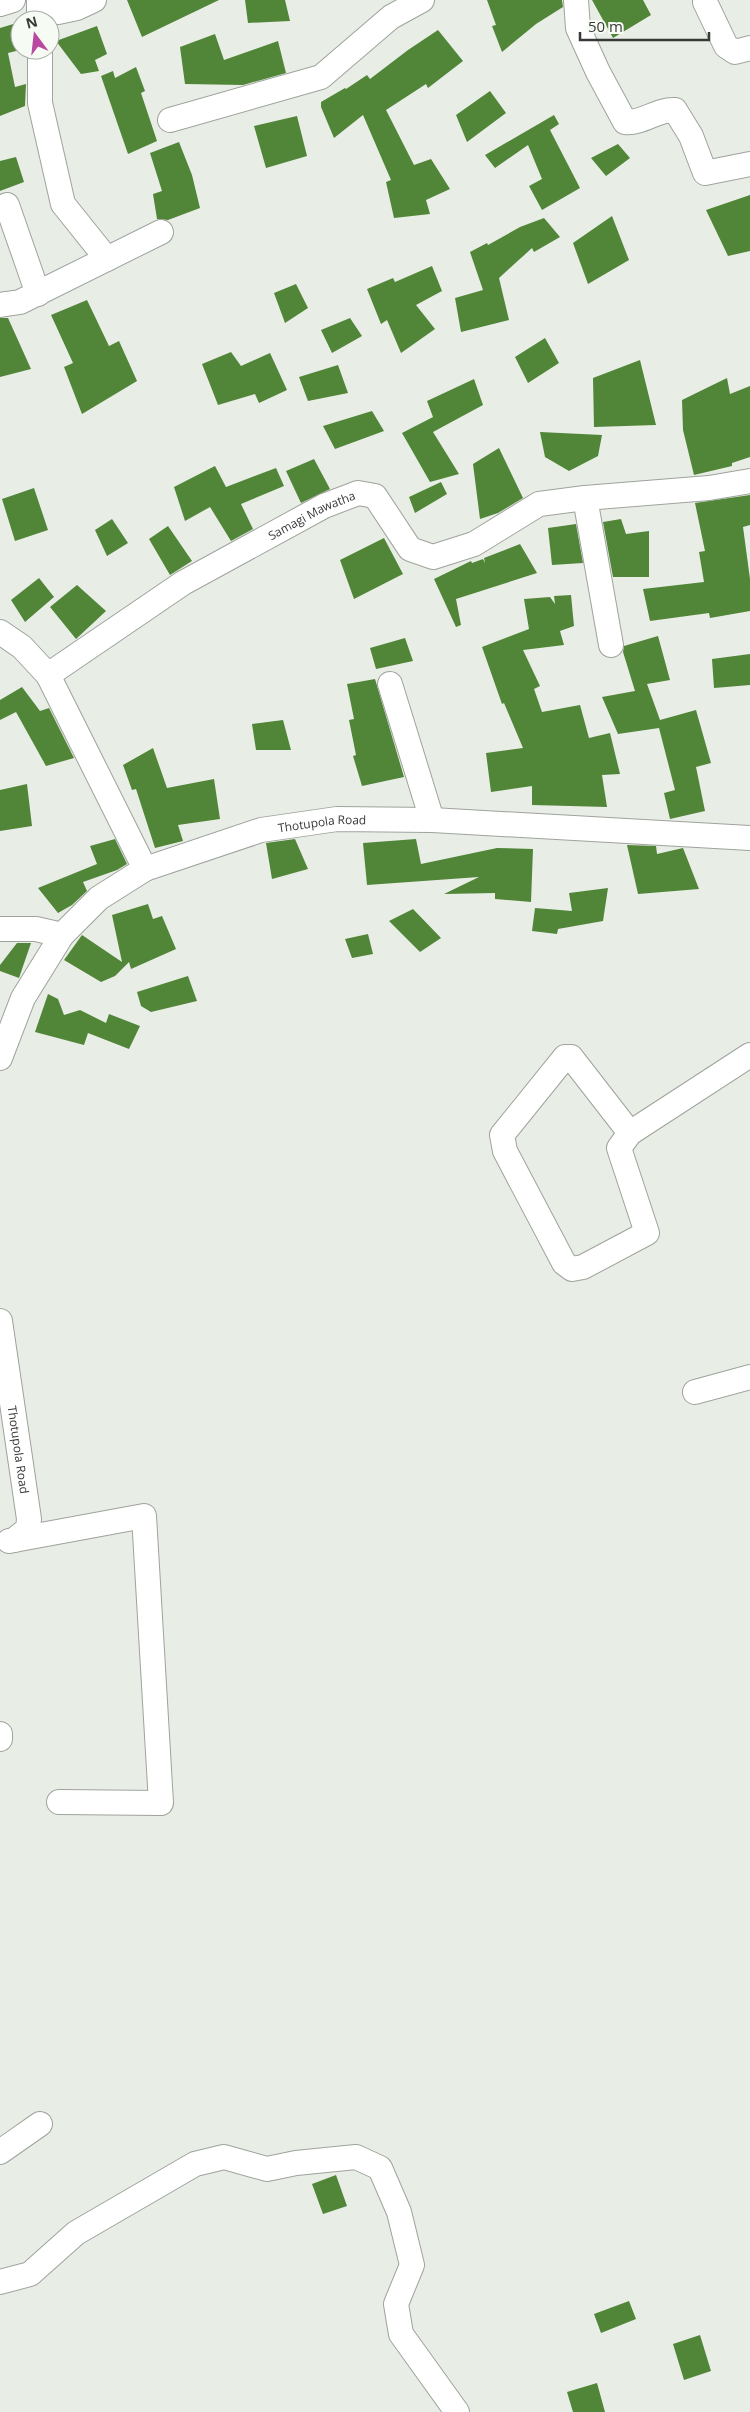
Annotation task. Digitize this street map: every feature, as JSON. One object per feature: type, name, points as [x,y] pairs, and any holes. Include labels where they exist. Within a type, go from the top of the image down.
[{"type":"street","points":[[0,4],[13,0]]},
{"type":"street","points":[[46,0],[58,12],[77,8],[94,0]]},
{"type":"street","points":[[170,120],[321,77],[391,17],[422,0]]},
{"type":"street","points":[[576,0],[578,28],[625,122],[632,123],[666,109],[675,110],[691,136],[705,173],[750,164]]},
{"type":"street","points":[[705,2],[726,46],[735,52],[750,48]]},
{"type":"street","points":[[40,60],[40,102],[63,204],[107,260]]},
{"type":"street","points":[[7,205],[38,294]]},
{"type":"street","points":[[0,305],[20,302],[38,294],[161,232]]},
{"type":"street","name":"Samagi Mawatha","points":[[48,675],[183,582],[324,506],[358,493],[375,496],[410,549],[433,557],[474,544],[538,504],[586,498],[709,488],[750,481]]},
{"type":"street","points":[[586,498],[611,645]]},
{"type":"street","points":[[0,632],[22,647],[48,675],[145,869]]},
{"type":"street","points":[[390,684],[432,820]]},
{"type":"street","name":"Thotupola Road","points":[[0,1058],[23,998],[62,935],[99,898],[145,869],[261,830],[337,819],[432,820],[750,838]]},
{"type":"street","points":[[0,929],[36,929],[62,935]]},
{"type":"street","points":[[630,1133],[571,1057],[565,1057],[502,1135],[505,1152],[564,1263],[572,1269],[583,1267],[647,1233],[619,1148],[630,1133],[750,1055]]},
{"type":"street","name":"Thotupola Road","points":[[0,1321],[29,1520],[28,1529],[7,1541]]},
{"type":"street","points":[[695,1392],[750,1377]]},
{"type":"street","points":[[7,1541],[144,1516],[161,1803],[59,1802]]},
{"type":"street","points":[[0,1734],[0,1739]]},
{"type":"street","points":[[0,2152],[40,2124]]},
{"type":"street","points":[[0,2282],[30,2274],[76,2233],[195,2164],[224,2157],[267,2169],[296,2163],[356,2157],[380,2168],[399,2212],[412,2265],[396,2304],[401,2334],[457,2412]]},
{"type":"building","points":[[127,0],[219,0],[142,37]]},
{"type":"building","points":[[245,0],[285,0],[290,21],[248,23]]},
{"type":"building","points":[[487,0],[562,0],[563,7],[536,24],[502,52],[492,26],[496,25]]},
{"type":"building","points":[[592,0],[643,0],[651,15],[613,38]]},
{"type":"building","points":[[10,25],[10,52],[8,53],[15,87],[26,84],[25,106],[0,116],[0,28]]},
{"type":"building","points":[[97,26],[107,54],[95,60],[99,71],[81,74],[60,46],[60,40]]},
{"type":"building","points":[[438,30],[463,61],[428,88],[426,84],[386,110],[414,165],[431,159],[450,189],[426,200],[430,214],[394,218],[386,182],[391,180],[363,115],[334,138],[321,107],[321,102],[367,75],[370,79]]},
{"type":"building","points":[[215,34],[224,60],[278,41],[286,73],[243,85],[185,84],[180,47]]},
{"type":"building","points":[[136,67],[145,91],[141,93],[157,141],[128,154],[101,76],[113,71],[115,78]]},
{"type":"building","points":[[490,91],[506,113],[467,142],[456,115]]},
{"type":"building","points":[[554,115],[559,124],[550,130],[580,188],[542,210],[529,186],[542,179],[528,145],[495,168],[485,155]]},
{"type":"building","points":[[297,116],[307,156],[266,168],[254,126]]},
{"type":"building","points":[[179,142],[192,175],[200,208],[168,220],[157,219],[153,194],[162,191],[150,153]]},
{"type":"building","points":[[618,144],[630,158],[606,176],[591,158]]},
{"type":"building","points":[[16,157],[24,182],[0,191],[0,161]]},
{"type":"building","points":[[750,195],[750,251],[728,256],[706,210]]},
{"type":"building","points":[[612,216],[629,260],[588,284],[573,243]]},
{"type":"building","points":[[544,218],[560,237],[534,252],[532,248],[499,278],[509,320],[461,332],[455,298],[483,290],[470,252],[487,243],[488,245],[520,227]]},
{"type":"building","points":[[432,266],[442,291],[416,305],[435,329],[401,353],[387,320],[381,324],[367,289],[393,278],[395,282]]},
{"type":"building","points":[[296,284],[308,308],[285,323],[274,293]]},
{"type":"building","points":[[87,300],[109,346],[119,341],[137,381],[82,414],[64,367],[73,363],[51,315]]},
{"type":"building","points":[[0,318],[8,318],[31,369],[0,377]]},
{"type":"building","points":[[350,318],[362,336],[332,353],[321,330]]},
{"type":"building","points":[[545,338],[559,363],[528,383],[515,357]]},
{"type":"building","points":[[231,352],[241,366],[270,353],[287,390],[259,403],[255,394],[218,405],[202,364]]},
{"type":"building","points":[[640,360],[656,425],[594,427],[593,378]]},
{"type":"building","points":[[338,365],[348,393],[308,401],[299,377]]},
{"type":"building","points":[[727,378],[730,394],[750,386],[750,457],[732,463],[732,466],[694,475],[683,430],[682,400]]},
{"type":"building","points":[[474,379],[483,405],[433,432],[459,474],[430,482],[402,433],[433,417],[427,401]]},
{"type":"building","points":[[372,411],[384,431],[335,449],[323,426]]},
{"type":"building","points":[[540,432],[602,435],[598,456],[569,471],[545,457]]},
{"type":"building","points":[[499,448],[523,498],[498,513],[480,519],[473,464]]},
{"type":"building","points":[[314,459],[330,489],[301,503],[286,471]]},
{"type":"building","points":[[215,466],[226,487],[276,468],[284,486],[241,504],[253,529],[231,541],[210,507],[185,521],[174,487]]},
{"type":"building","points":[[441,482],[447,494],[415,513],[409,497]]},
{"type":"building","points":[[34,488],[48,530],[15,541],[2,499]]},
{"type":"building","points":[[750,495],[750,525],[743,527],[750,579],[750,611],[710,618],[709,613],[650,621],[643,589],[704,582],[699,552],[705,551],[695,503]]},
{"type":"building","points":[[112,519],[128,543],[107,556],[95,530]]},
{"type":"building","points":[[621,519],[626,534],[649,531],[649,577],[613,577],[603,522]]},
{"type":"building","points":[[576,524],[583,563],[552,565],[548,528]]},
{"type":"building","points":[[168,526],[192,561],[170,575],[149,539]]},
{"type":"building","points":[[384,538],[403,574],[354,599],[340,560]]},
{"type":"building","points":[[520,544],[537,573],[456,599],[461,625],[456,627],[434,579],[471,561],[472,563],[483,559],[485,563],[484,558]]},
{"type":"building","points":[[39,578],[54,597],[25,622],[11,600]]},
{"type":"building","points":[[77,585],[106,611],[76,639],[50,607]]},
{"type":"building","points":[[571,595],[574,626],[560,631],[564,645],[523,650],[540,686],[534,689],[542,712],[580,705],[589,738],[610,733],[620,774],[602,775],[607,807],[532,805],[532,786],[491,792],[486,753],[523,748],[504,703],[502,704],[482,647],[529,629],[524,599],[550,597],[555,604],[554,596]]},
{"type":"building","points":[[658,636],[670,680],[647,684],[660,720],[696,710],[711,763],[696,767],[705,811],[670,819],[664,793],[675,790],[659,728],[618,734],[602,697],[635,691],[623,652],[624,646]]},
{"type":"building","points":[[405,638],[413,661],[376,669],[370,648]]},
{"type":"building","points":[[750,654],[750,685],[714,688],[712,659]]},
{"type":"building","points":[[375,679],[404,777],[362,786],[353,756],[356,755],[349,720],[354,719],[347,684]]},
{"type":"building","points":[[22,687],[40,711],[49,708],[74,758],[46,766],[16,712],[0,720],[0,700]]},
{"type":"building","points":[[283,720],[291,750],[256,750],[252,724]]},
{"type":"building","points":[[153,748],[167,788],[214,779],[220,819],[178,825],[183,841],[155,848],[136,789],[132,790],[123,765]]},
{"type":"building","points":[[27,784],[32,826],[0,831],[0,790]]},
{"type":"building","points":[[115,839],[127,864],[117,870],[83,882],[87,891],[72,905],[58,913],[38,888],[97,864],[90,846]]},
{"type":"building","points":[[295,839],[308,869],[272,879],[266,843]]},
{"type":"building","points":[[416,839],[421,864],[497,848],[533,849],[531,902],[495,899],[495,893],[444,894],[479,877],[367,885],[363,843]]},
{"type":"building","points":[[627,845],[656,846],[657,854],[683,848],[699,889],[638,894]]},
{"type":"building","points":[[608,888],[603,921],[558,929],[557,934],[532,931],[535,908],[572,911],[569,893]]},
{"type":"building","points":[[148,904],[153,919],[162,916],[176,949],[131,969],[129,962],[115,976],[101,982],[64,960],[82,935],[122,962],[112,915]]},
{"type":"building","points":[[413,909],[441,938],[420,952],[389,921]]},
{"type":"building","points":[[368,934],[373,954],[352,958],[345,939]]},
{"type":"building","points":[[17,943],[31,943],[19,978],[0,971],[0,965]]},
{"type":"building","points":[[188,976],[197,1001],[151,1012],[141,1006],[137,992]]},
{"type":"building","points":[[48,994],[58,999],[64,1015],[80,1010],[106,1023],[109,1014],[140,1026],[129,1049],[88,1033],[84,1045],[35,1032]]},
{"type":"building","points":[[336,2175],[347,2206],[323,2214],[312,2184]]},
{"type":"building","points":[[629,2301],[636,2319],[601,2333],[594,2314]]},
{"type":"building","points":[[700,2335],[711,2371],[684,2380],[673,2344]]},
{"type":"building","points":[[597,2383],[605,2412],[573,2412],[567,2392]]}]
